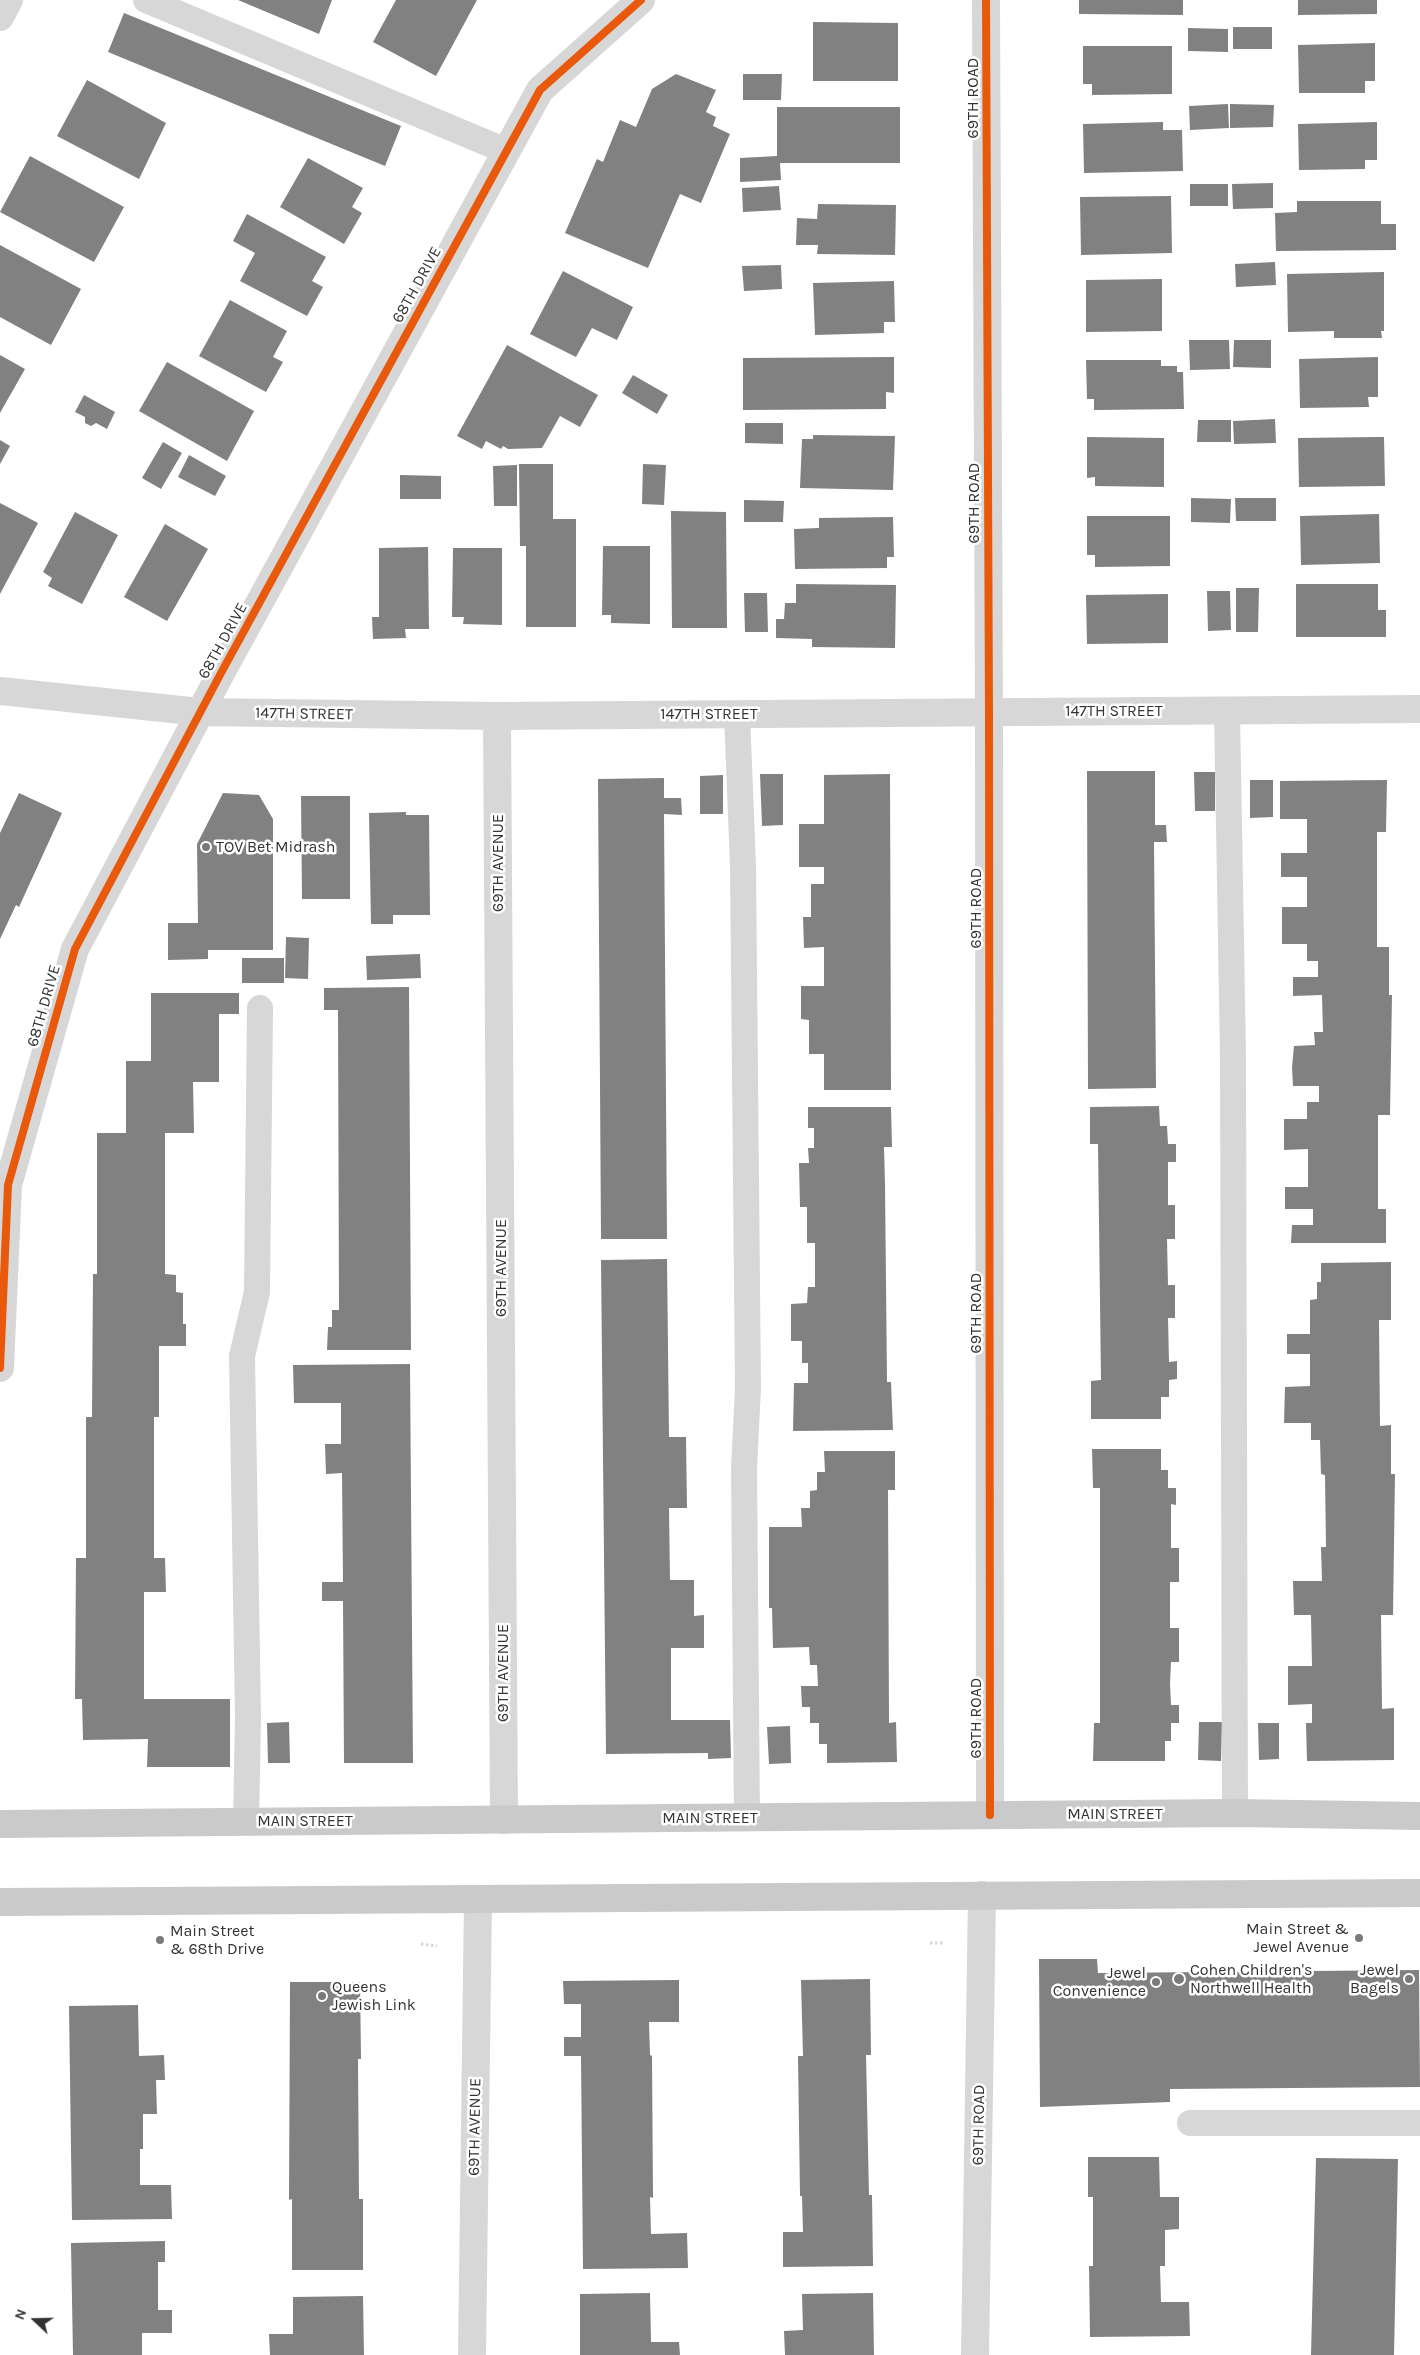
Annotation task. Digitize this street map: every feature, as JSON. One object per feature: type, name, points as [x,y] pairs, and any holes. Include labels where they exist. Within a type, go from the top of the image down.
[{"type":"main road","name":"MAIN STREET","points":[[0,1824],[1235,1813],[1420,1816]]},
{"type":"main road","points":[[0,1902],[1420,1893]]},
{"type":"street","points":[[0,17],[9,0]]},
{"type":"street","name":"68TH DRIVE","points":[[0,1368],[8,1185],[75,949],[200,712],[540,90],[641,0]]},
{"type":"street","name":"69TH ROAD","points":[[986,0],[990,1816]]},
{"type":"street","name":"147TH STREET","points":[[0,691],[200,712],[497,716],[1420,709]]},
{"type":"street","name":"69TH AVENUE","points":[[497,716],[504,1820]]},
{"type":"street","name":"69TH ROAD","points":[[975,2355],[982,1895]]},
{"type":"street","name":"69TH AVENUE","points":[[472,2355],[478,1899]]},
{"type":"lane","points":[[146,0],[506,151]]},
{"type":"lane","points":[[1227,710],[1234,1067],[1235,1813]]},
{"type":"lane","points":[[738,714],[743,866],[748,1358],[744,1468],[747,1818]]},
{"type":"lane","points":[[246,1822],[248,1717],[242,1356],[257,1292],[260,1008]]},
{"type":"lane","points":[[1190,2123],[1420,2123]]},
{"type":"path","points":[[930,1943],[943,1943]]},
{"type":"path","points":[[421,1944],[437,1946]]},
{"type":"building","points":[[238,0],[332,0],[319,34]]},
{"type":"building","points":[[396,0],[477,0],[436,76],[373,42]]},
{"type":"building","points":[[1079,0],[1183,0],[1183,15],[1079,14]]},
{"type":"building","points":[[1298,0],[1377,0],[1377,14],[1298,15]]},
{"type":"building","points":[[124,13],[401,126],[385,166],[108,52]]},
{"type":"building","points":[[813,22],[898,23],[898,81],[813,81]]},
{"type":"building","points":[[1233,27],[1272,27],[1272,49],[1233,49]]},
{"type":"building","points":[[1188,28],[1228,29],[1228,52],[1188,51]]},
{"type":"building","points":[[1375,43],[1375,81],[1365,81],[1365,93],[1299,93],[1298,45]]},
{"type":"building","points":[[1083,46],[1172,46],[1172,94],[1092,95],[1092,84],[1083,84]]},
{"type":"building","points":[[676,74],[716,90],[706,112],[716,117],[713,126],[730,134],[701,203],[680,194],[648,268],[565,233],[597,159],[603,162],[620,120],[636,127],[652,89]]},
{"type":"building","points":[[743,74],[782,74],[781,100],[743,100]]},
{"type":"building","points":[[87,80],[166,123],[139,179],[57,136]]},
{"type":"building","points":[[1228,104],[1229,128],[1190,130],[1189,106]]},
{"type":"building","points":[[1230,104],[1274,105],[1273,127],[1230,128]]},
{"type":"building","points":[[777,107],[900,107],[900,163],[780,163],[781,180],[740,182],[740,158],[777,156]]},
{"type":"building","points":[[1163,122],[1163,130],[1182,130],[1183,171],[1084,173],[1083,124]]},
{"type":"building","points":[[1377,122],[1377,160],[1365,160],[1365,169],[1299,170],[1298,124]]},
{"type":"building","points":[[30,156],[124,207],[94,262],[0,212]]},
{"type":"building","points":[[308,158],[363,188],[352,207],[362,213],[344,244],[280,207]]},
{"type":"building","points":[[1273,183],[1273,208],[1233,209],[1232,184]]},
{"type":"building","points":[[1190,184],[1228,184],[1228,206],[1190,206]]},
{"type":"building","points":[[779,186],[781,210],[743,212],[742,188]]},
{"type":"building","points":[[1171,196],[1172,253],[1081,255],[1080,197]]},
{"type":"building","points":[[1297,201],[1381,201],[1381,224],[1396,224],[1396,250],[1276,251],[1275,213],[1297,212]]},
{"type":"building","points":[[818,204],[896,205],[895,255],[817,254],[818,245],[796,245],[797,218],[817,219]]},
{"type":"building","points":[[247,214],[326,257],[312,281],[323,287],[307,316],[240,281],[255,253],[233,241]]},
{"type":"building","points":[[0,245],[81,289],[51,345],[0,317]]},
{"type":"building","points":[[1275,262],[1276,285],[1236,287],[1235,264]]},
{"type":"building","points":[[781,265],[782,289],[744,291],[742,266]]},
{"type":"building","points":[[563,271],[633,307],[617,340],[592,328],[576,357],[530,334]]},
{"type":"building","points":[[1384,272],[1384,331],[1381,331],[1382,338],[1334,338],[1334,331],[1288,332],[1287,274]]},
{"type":"building","points":[[1162,279],[1162,331],[1086,332],[1086,280]]},
{"type":"building","points":[[894,281],[895,322],[884,322],[884,333],[815,335],[813,283]]},
{"type":"building","points":[[230,300],[287,331],[273,357],[283,362],[266,392],[199,356]]},
{"type":"building","points":[[1189,340],[1229,340],[1230,369],[1190,370]]},
{"type":"building","points":[[1234,340],[1271,340],[1271,368],[1233,367]]},
{"type":"building","points":[[507,345],[598,395],[580,427],[560,416],[542,448],[508,449],[503,446],[501,449],[486,441],[482,449],[457,436]]},
{"type":"building","points":[[0,355],[25,369],[0,413]]},
{"type":"building","points":[[894,357],[894,393],[886,392],[886,409],[743,410],[743,358]]},
{"type":"building","points":[[1378,357],[1378,397],[1368,397],[1369,407],[1300,408],[1299,359]]},
{"type":"building","points":[[1086,360],[1161,360],[1161,366],[1177,366],[1177,372],[1183,372],[1184,409],[1094,410],[1094,399],[1087,399]]},
{"type":"building","points":[[167,362],[254,411],[227,461],[139,411]]},
{"type":"building","points":[[633,375],[668,395],[657,414],[622,393]]},
{"type":"building","points":[[84,395],[115,412],[107,429],[96,423],[91,426],[85,423],[85,417],[75,412]]},
{"type":"building","points":[[1275,419],[1276,443],[1234,444],[1233,421]]},
{"type":"building","points":[[1198,420],[1231,420],[1231,442],[1197,442]]},
{"type":"building","points":[[745,423],[783,423],[783,444],[745,443]]},
{"type":"building","points":[[813,435],[895,436],[893,490],[800,488],[802,439],[813,439]]},
{"type":"building","points":[[1087,437],[1164,438],[1164,487],[1095,486],[1095,477],[1087,478]]},
{"type":"building","points":[[1384,437],[1385,486],[1299,487],[1298,438]]},
{"type":"building","points":[[0,440],[10,446],[0,464]]},
{"type":"building","points":[[163,442],[182,453],[161,489],[142,478]]},
{"type":"building","points":[[189,455],[226,476],[215,496],[178,477]]},
{"type":"building","points":[[519,464],[553,464],[553,519],[576,519],[576,627],[526,627],[526,546],[520,546]]},
{"type":"building","points":[[643,464],[666,465],[664,505],[642,504]]},
{"type":"building","points":[[517,465],[517,506],[494,506],[493,466]]},
{"type":"building","points":[[400,475],[441,476],[441,499],[400,499]]},
{"type":"building","points":[[1191,498],[1231,499],[1230,523],[1191,522]]},
{"type":"building","points":[[1235,498],[1276,498],[1276,521],[1236,521]]},
{"type":"building","points":[[744,500],[784,501],[783,522],[744,522]]},
{"type":"building","points":[[0,503],[38,523],[0,594]]},
{"type":"building","points":[[671,511],[726,512],[727,628],[672,628]]},
{"type":"building","points":[[75,512],[118,535],[82,604],[48,586],[52,578],[43,572]]},
{"type":"building","points":[[1379,514],[1380,563],[1301,565],[1300,516]]},
{"type":"building","points":[[1087,516],[1170,516],[1170,566],[1095,567],[1095,555],[1087,555]]},
{"type":"building","points":[[893,517],[894,557],[887,557],[887,568],[795,569],[794,529],[819,528],[819,518]]},
{"type":"building","points":[[165,524],[208,549],[167,621],[124,597]]},
{"type":"building","points":[[603,546],[650,546],[650,624],[611,623],[611,615],[602,615]]},
{"type":"building","points":[[428,547],[429,629],[405,629],[406,638],[373,639],[372,617],[379,617],[379,548]]},
{"type":"building","points":[[453,548],[502,548],[502,625],[463,624],[464,617],[452,617]]},
{"type":"building","points":[[796,584],[896,585],[895,648],[812,647],[812,639],[776,638],[776,619],[784,619],[785,603],[796,603]]},
{"type":"building","points":[[1296,584],[1378,584],[1378,610],[1386,610],[1386,637],[1296,637]]},
{"type":"building","points":[[1236,588],[1259,588],[1258,632],[1236,632]]},
{"type":"building","points":[[1207,591],[1230,591],[1231,630],[1208,631]]},
{"type":"building","points":[[744,593],[767,593],[768,632],[745,632]]},
{"type":"building","points":[[1168,594],[1168,643],[1087,644],[1086,595]]},
{"type":"building","points":[[1087,771],[1155,771],[1155,825],[1166,825],[1167,842],[1154,842],[1156,1088],[1088,1089]]},
{"type":"building","points":[[1194,772],[1215,772],[1215,811],[1195,811]]},
{"type":"building","points":[[760,774],[783,774],[783,825],[762,826]]},
{"type":"building","points":[[890,774],[891,1090],[824,1090],[824,1054],[809,1054],[809,1020],[801,1019],[801,986],[824,986],[824,947],[804,948],[803,917],[811,917],[811,884],[824,884],[824,867],[799,867],[799,824],[824,824],[824,775]]},
{"type":"building","points":[[723,775],[723,814],[700,814],[700,776]]},
{"type":"building","points":[[664,778],[664,798],[681,798],[682,815],[664,814],[667,1239],[601,1239],[598,779]]},
{"type":"building","points":[[1250,780],[1273,780],[1273,817],[1250,818]]},
{"type":"building","points":[[1387,780],[1386,832],[1377,832],[1377,947],[1389,947],[1389,995],[1392,995],[1390,1115],[1378,1115],[1378,1209],[1386,1209],[1386,1243],[1291,1243],[1292,1225],[1313,1225],[1313,1209],[1285,1209],[1285,1187],[1308,1187],[1308,1149],[1284,1150],[1284,1119],[1307,1119],[1307,1102],[1319,1102],[1319,1086],[1293,1086],[1294,1046],[1315,1045],[1314,1032],[1323,1032],[1322,995],[1293,996],[1293,977],[1318,977],[1318,961],[1307,961],[1307,944],[1282,944],[1282,907],[1307,907],[1307,877],[1281,877],[1281,853],[1307,853],[1307,819],[1280,819],[1280,781]]},
{"type":"building","points":[[19,793],[62,813],[19,907],[16,905],[0,939],[0,833]]},
{"type":"building","points":[[223,793],[259,795],[273,819],[273,950],[208,950],[208,959],[168,960],[168,923],[198,923],[197,844]]},
{"type":"building","points":[[301,796],[350,796],[350,899],[302,899]]},
{"type":"building","points":[[406,812],[406,815],[429,815],[430,915],[393,915],[393,924],[371,924],[369,813]]},
{"type":"building","points":[[286,937],[309,938],[308,979],[285,978]]},
{"type":"building","points":[[420,954],[421,978],[367,980],[366,956]]},
{"type":"building","points":[[242,958],[284,958],[284,983],[242,983]]},
{"type":"building","points":[[409,987],[411,1350],[327,1350],[328,1327],[332,1327],[332,1310],[339,1310],[338,1010],[324,1010],[324,988]]},
{"type":"building","points":[[151,993],[239,993],[239,1014],[219,1014],[219,1082],[193,1082],[194,1133],[165,1133],[165,1274],[176,1275],[176,1292],[183,1293],[183,1324],[186,1324],[186,1346],[159,1346],[159,1417],[154,1417],[154,1558],[165,1558],[166,1592],[144,1592],[144,1699],[230,1699],[230,1767],[147,1767],[148,1739],[83,1740],[82,1699],[75,1699],[76,1558],[86,1558],[86,1417],[92,1417],[93,1274],[97,1274],[97,1133],[126,1133],[126,1061],[151,1061]]},
{"type":"building","points":[[1159,1106],[1160,1126],[1167,1126],[1168,1144],[1176,1144],[1176,1162],[1168,1162],[1168,1205],[1175,1205],[1175,1239],[1167,1239],[1168,1285],[1175,1285],[1175,1318],[1168,1318],[1169,1362],[1177,1361],[1177,1379],[1169,1380],[1169,1397],[1161,1397],[1161,1419],[1091,1419],[1091,1381],[1101,1380],[1098,1144],[1090,1144],[1090,1107]]},
{"type":"building","points":[[808,1107],[891,1107],[892,1147],[884,1147],[887,1382],[891,1382],[893,1430],[793,1431],[794,1383],[808,1383],[808,1363],[802,1363],[802,1341],[791,1341],[791,1304],[807,1303],[808,1287],[815,1287],[815,1243],[807,1243],[807,1207],[800,1207],[799,1163],[809,1163],[808,1148],[814,1148],[814,1128],[808,1128]]},
{"type":"building","points":[[667,1259],[669,1437],[686,1437],[687,1508],[669,1508],[670,1580],[694,1580],[694,1616],[704,1615],[704,1648],[671,1648],[671,1720],[730,1720],[731,1758],[708,1759],[708,1753],[606,1754],[601,1260]]},
{"type":"building","points":[[1391,1262],[1391,1320],[1379,1320],[1380,1426],[1391,1425],[1391,1474],[1395,1474],[1393,1615],[1381,1615],[1382,1709],[1394,1708],[1394,1760],[1307,1761],[1306,1723],[1312,1723],[1312,1704],[1288,1705],[1288,1666],[1312,1666],[1311,1615],[1294,1615],[1293,1581],[1322,1581],[1321,1547],[1326,1547],[1325,1475],[1321,1474],[1320,1440],[1311,1440],[1311,1423],[1284,1423],[1285,1387],[1310,1386],[1310,1354],[1287,1354],[1287,1334],[1310,1334],[1310,1300],[1317,1299],[1317,1282],[1321,1282],[1321,1263]]},
{"type":"building","points":[[410,1364],[413,1763],[344,1763],[343,1601],[322,1601],[322,1582],[343,1582],[342,1473],[326,1474],[325,1444],[341,1444],[341,1403],[294,1403],[293,1365]]},
{"type":"building","points":[[1092,1449],[1161,1449],[1161,1470],[1168,1470],[1168,1488],[1176,1488],[1176,1505],[1171,1504],[1171,1548],[1179,1548],[1179,1582],[1170,1582],[1170,1628],[1179,1628],[1179,1662],[1171,1662],[1170,1683],[1171,1705],[1179,1705],[1179,1723],[1171,1723],[1171,1741],[1165,1741],[1165,1761],[1093,1761],[1094,1723],[1100,1723],[1100,1488],[1093,1488]]},
{"type":"building","points":[[824,1451],[895,1451],[895,1490],[888,1490],[889,1723],[896,1722],[897,1762],[827,1763],[827,1744],[819,1744],[819,1723],[810,1723],[810,1707],[802,1707],[801,1686],[818,1686],[817,1665],[810,1665],[809,1647],[773,1648],[772,1608],[769,1608],[769,1527],[802,1527],[801,1508],[810,1508],[810,1491],[817,1490],[817,1472],[825,1472]]},
{"type":"building","points":[[289,1722],[290,1763],[268,1763],[267,1723]]},
{"type":"building","points":[[1199,1722],[1222,1722],[1221,1761],[1198,1760]]},
{"type":"building","points":[[1258,1723],[1279,1723],[1279,1759],[1259,1760]]},
{"type":"building","points":[[790,1726],[791,1763],[769,1764],[767,1727]]},
{"type":"building","points":[[1039,1959],[1097,1959],[1098,1973],[1419,1970],[1420,2087],[1170,2089],[1170,2102],[1040,2107]]},
{"type":"building","points":[[870,1979],[871,2055],[866,2055],[869,2195],[872,2195],[873,2266],[783,2267],[783,2232],[803,2232],[802,2196],[800,2196],[798,2056],[803,2056],[801,1980]]},
{"type":"building","points":[[679,1980],[679,2022],[649,2022],[650,2055],[652,2056],[653,2198],[650,2197],[651,2234],[687,2233],[688,2268],[583,2269],[581,2056],[564,2056],[564,2037],[581,2037],[581,2004],[564,2004],[563,1981]]},
{"type":"building","points":[[290,1982],[360,1982],[361,2059],[358,2059],[359,2199],[363,2199],[363,2270],[292,2270],[292,2199],[289,2200]]},
{"type":"building","points":[[138,2005],[139,2056],[164,2055],[165,2080],[156,2080],[157,2114],[143,2114],[143,2149],[140,2149],[140,2185],[171,2185],[172,2219],[72,2220],[69,2006]]},
{"type":"building","points":[[1088,2157],[1159,2157],[1160,2197],[1179,2197],[1179,2229],[1165,2230],[1165,2266],[1160,2266],[1161,2302],[1189,2302],[1190,2336],[1090,2337],[1089,2266],[1093,2266],[1093,2197],[1088,2197]]},
{"type":"building","points":[[1316,2158],[1398,2159],[1394,2355],[1311,2355]]},
{"type":"building","points":[[165,2241],[165,2262],[158,2262],[158,2310],[172,2310],[172,2333],[142,2333],[142,2355],[73,2355],[71,2243]]},
{"type":"building","points":[[650,2293],[651,2342],[679,2342],[680,2355],[580,2355],[580,2294]]},
{"type":"building","points":[[873,2293],[874,2355],[785,2355],[784,2331],[803,2330],[802,2294]]},
{"type":"building","points":[[363,2296],[364,2355],[270,2355],[269,2334],[293,2334],[293,2297]]},
{"type":"cycle path","points":[[0,1368],[8,1185],[75,949],[221,673],[540,90],[641,0]]},
{"type":"cycle path","points":[[986,0],[990,1815]]},
{"type":"place","name":"TOV Bet Midrash","points":[[206,847]]},
{"type":"place","name":"Main Street & Jewel Avenue","points":[[1359,1938]]},
{"type":"place","name":"Main Street & 68th Drive","points":[[160,1940]]},
{"type":"place","name":"Cohen Children's Northwell Health","points":[[1179,1979]]},
{"type":"place","name":"Jewel Bagels","points":[[1409,1979]]},
{"type":"place","name":"Jewel Convenience","points":[[1156,1982]]},
{"type":"place","name":"Queens Jewish Link","points":[[322,1996]]}]
